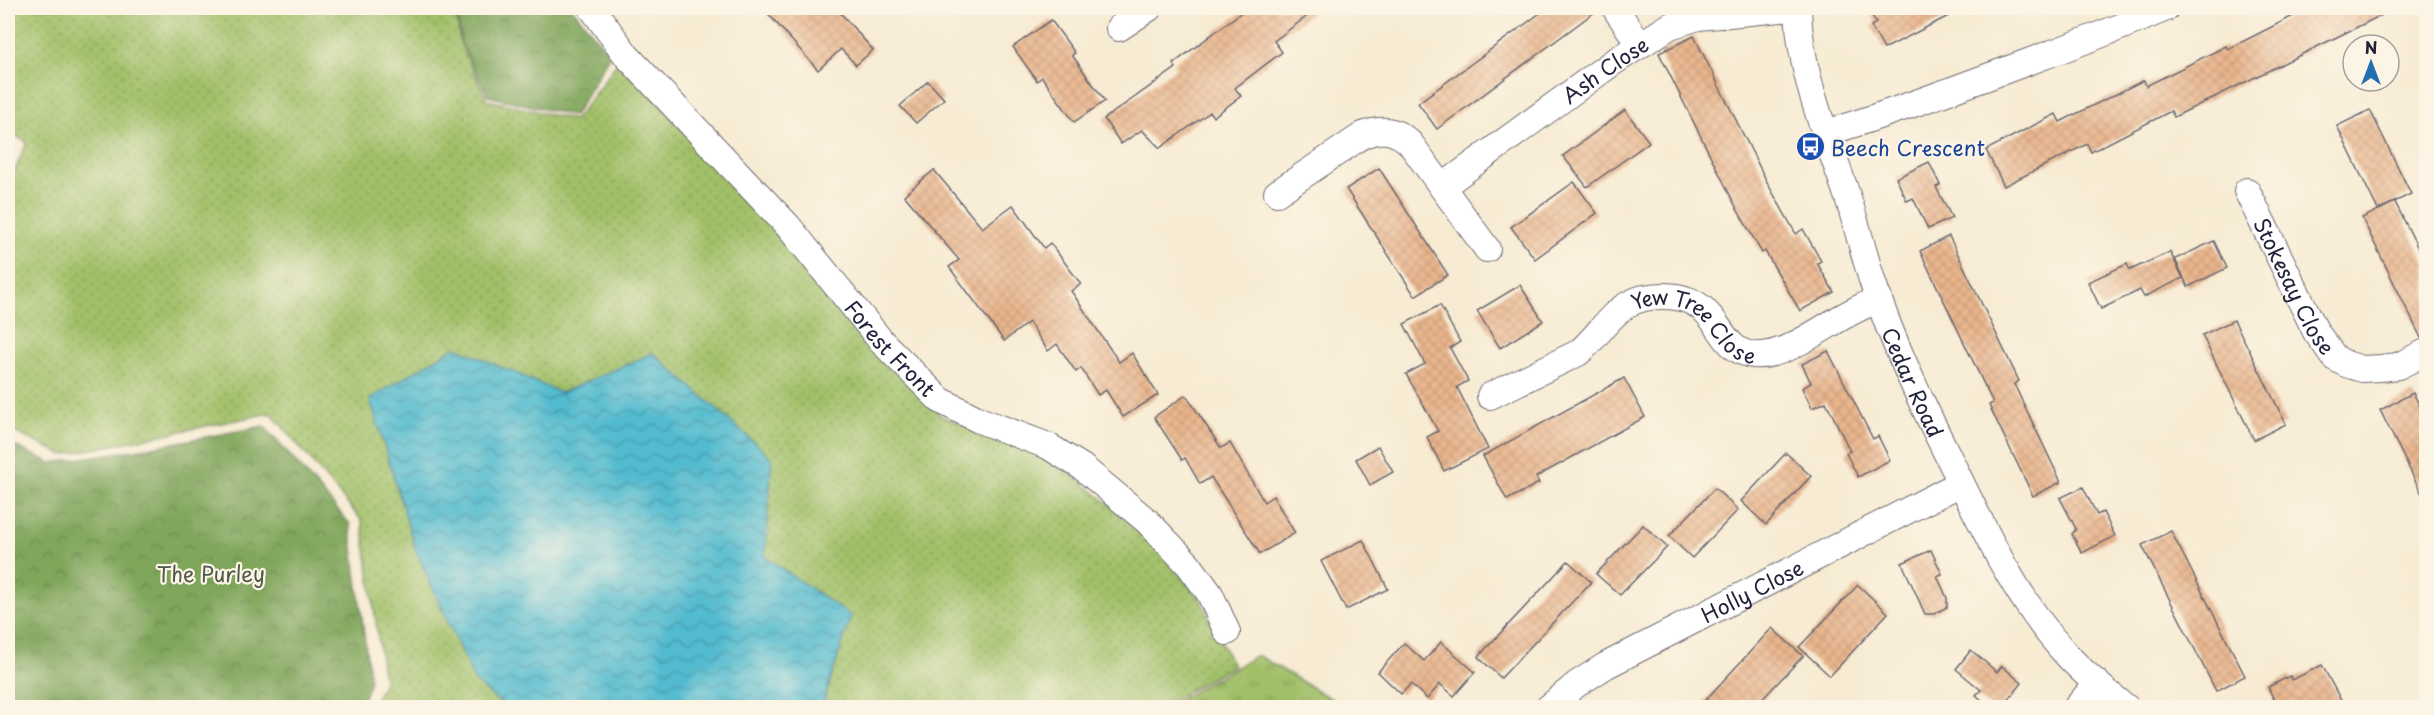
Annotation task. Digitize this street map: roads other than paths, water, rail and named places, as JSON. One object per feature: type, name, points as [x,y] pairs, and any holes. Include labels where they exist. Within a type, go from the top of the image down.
[{"type":"street","name":"Forest Front","points":[[592,8],[627,56],[788,226],[882,342],[940,400],[979,420],[1048,446],[1082,467],[1147,521],[1189,565],[1210,594],[1227,632]]},
{"type":"street","points":[[1119,28],[1149,8]]},
{"type":"street","points":[[1615,8],[1639,44]]},
{"type":"street","name":"Ash Close","points":[[1442,187],[1639,44],[1670,26],[1698,17],[1792,8]]},
{"type":"street","name":"Cedar Road","points":[[1798,8],[1802,47],[1825,133],[1879,299],[1920,397],[2004,566],[2028,604],[2065,654],[2127,708]]},
{"type":"street","points":[[1825,133],[1906,108],[2088,40],[2166,8]]},
{"type":"street","points":[[1277,194],[1363,135],[1382,130],[1400,134],[1410,143],[1487,249]]},
{"type":"street","name":"Stokesay Close","points":[[2247,190],[2316,332],[2335,357],[2346,364],[2362,369],[2381,368],[2398,366],[2427,352]]},
{"type":"street","name":"Yew Tree Close","points":[[1490,396],[1578,353],[1590,344],[1617,312],[1641,299],[1668,296],[1695,303],[1712,317],[1735,348],[1755,355],[1768,355],[1788,347],[1848,313],[1879,299]]},
{"type":"street","name":"Holly Close","points":[[1548,708],[1577,684],[1605,666],[1961,483]]},
{"type":"street","points":[[2076,708],[2097,683]]},
{"type":"water","points":[[455,347],[561,393],[653,353],[772,458],[765,557],[851,616],[822,707],[506,707],[475,682],[416,551],[370,399]]},
{"type":"place","name":"Beech Crescent","points":[[1810,147]]},
{"type":"park label","name":"The Purley","points":[[211,573]]}]
